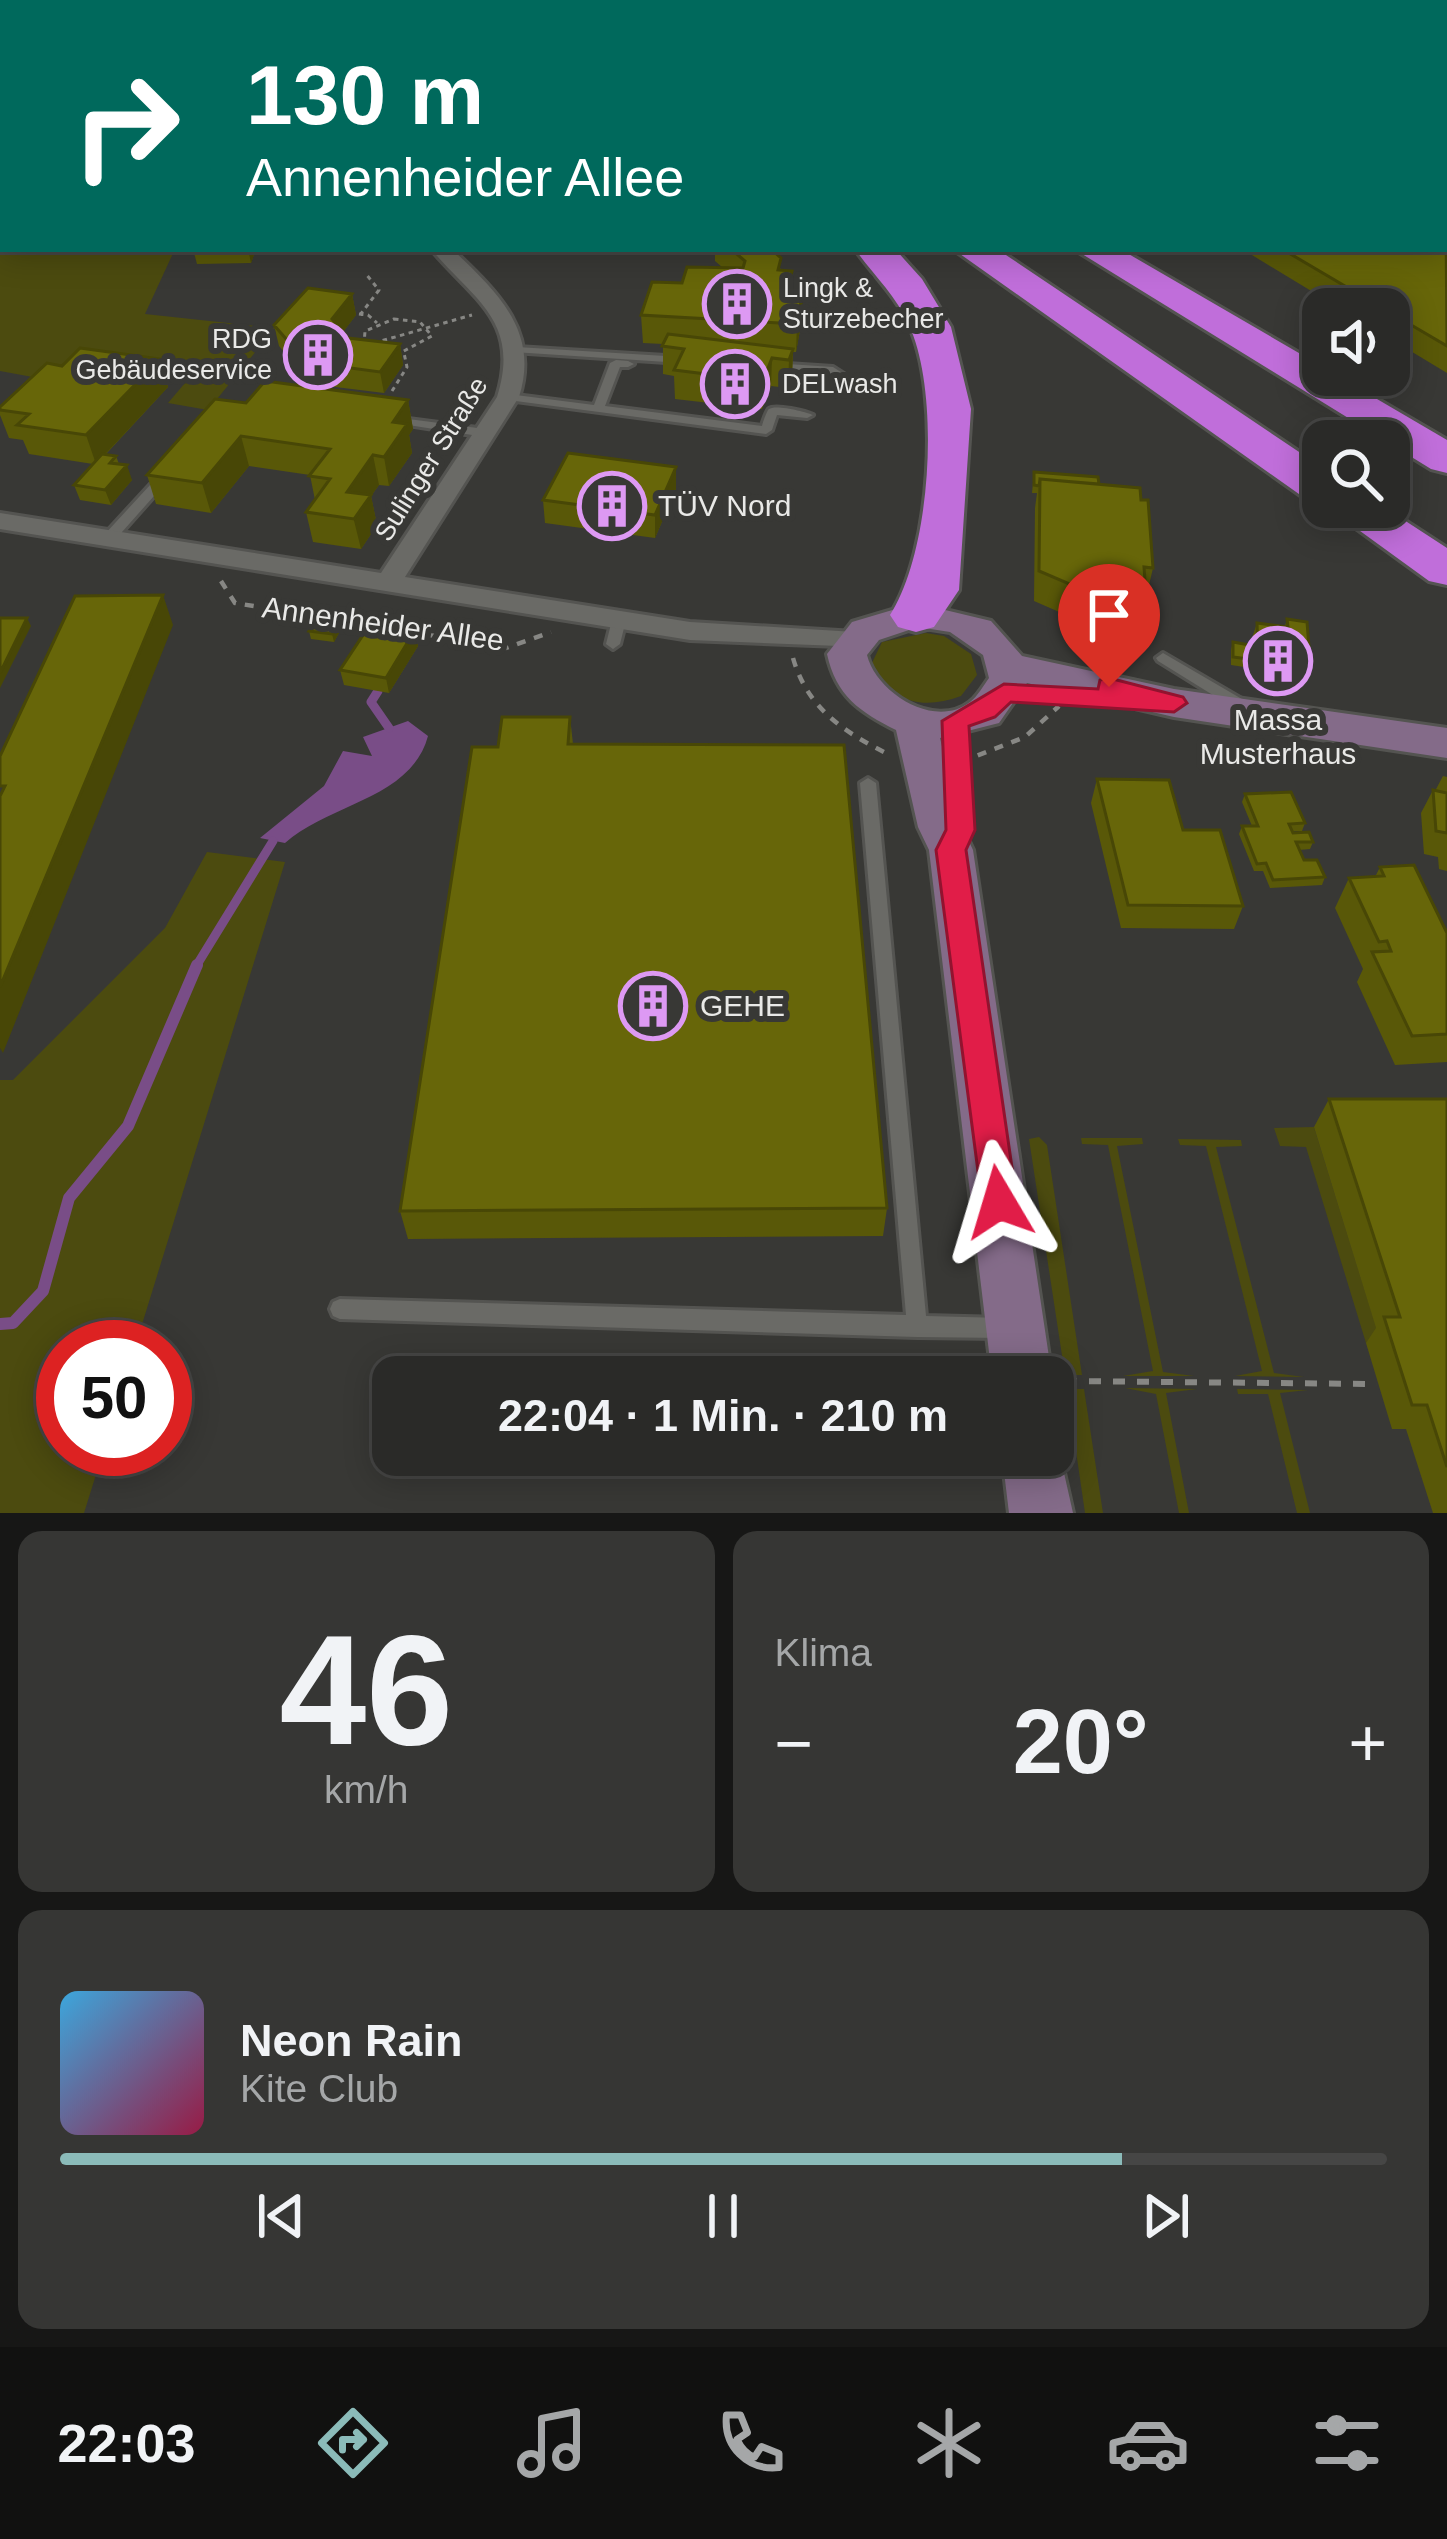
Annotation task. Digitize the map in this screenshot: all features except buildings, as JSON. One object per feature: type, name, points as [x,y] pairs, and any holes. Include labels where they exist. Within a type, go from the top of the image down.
[{"type":"highway","points":[[877,252],[911,288],[933,323],[949,390],[934,590],[916,615]]},
{"type":"highway","points":[[976,252],[1302,475]]},
{"type":"highway","points":[[1017,252],[1302,442]]},
{"type":"highway","points":[[1099,252],[1447,459]]},
{"type":"highway","points":[[1410,511],[1447,534]]},
{"type":"highway","points":[[1383,528],[1447,570]]},
{"type":"main road","points":[[916,615],[974,627],[1002,651],[1007,679],[986,710],[941,735],[866,699],[851,654],[870,628],[916,615]]},
{"type":"main road","points":[[1007,679],[1068,697],[1174,703]]},
{"type":"main road","points":[[1007,679],[1447,743]]},
{"type":"main road","points":[[941,735],[960,830],[951,850]]},
{"type":"main road","points":[[941,735],[940,826],[951,850],[1019,1353]]},
{"type":"main road","points":[[1036,1476],[1041,1513]]},
{"type":"street","name":"Sulinger Straße","points":[[388,583],[508,397],[517,350],[499,307],[444,252]]},
{"type":"street","name":"Annenheider Allee","points":[[0,521],[577,613],[616,632],[690,631],[718,642],[851,654]]},
{"type":"lane","points":[[517,350],[698,362]]},
{"type":"lane","points":[[598,409],[616,363],[667,368]]},
{"type":"lane","points":[[765,366],[833,370],[842,376],[832,388],[790,382]]},
{"type":"lane","points":[[508,397],[766,430],[772,411],[807,415]]},
{"type":"lane","points":[[385,419],[485,433]]},
{"type":"lane","points":[[109,538],[171,470]]},
{"type":"lane","points":[[1162,658],[1255,714]]},
{"type":"lane","points":[[868,783],[917,1327]]},
{"type":"lane","points":[[340,1309],[917,1327],[1019,1353]]},
{"type":"path","points":[[360,315],[379,290],[366,274]]},
{"type":"path","points":[[364,345],[499,307]]},
{"type":"path","points":[[337,311],[377,323]]},
{"type":"path","points":[[364,345],[365,331],[377,323],[409,319],[429,327]]},
{"type":"path","points":[[364,345],[378,353],[404,353],[427,343],[429,327]]},
{"type":"path","points":[[392,391],[407,367],[404,353]]},
{"type":"path","name":"Annenheider Allee","points":[[229,557],[216,574],[235,603],[370,626]]},
{"type":"path","name":"Annenheider Allee","points":[[393,629],[506,648],[569,626],[577,613]]},
{"type":"path","points":[[941,735],[1025,737],[1068,697]]},
{"type":"path","points":[[1074,1381],[1377,1384]]},
{"type":"shaded area","points":[[0,252],[174,252],[145,314],[275,328],[208,410],[168,403],[185,383],[66,365],[49,380],[0,371]]},
{"type":"shaded area","points":[[926,633],[944,636],[971,654],[977,675],[961,696],[933,703],[909,700],[888,688],[870,667],[882,642]]},
{"type":"shaded area","points":[[408,721],[428,736],[405,774],[285,843],[260,838],[324,786],[343,751],[372,756],[363,737]]},
{"type":"shaded area","points":[[207,852],[285,862],[143,1320],[36,1320],[36,1476],[96,1476],[84,1513],[0,1513],[0,1080],[13,1080],[165,928]]},
{"type":"shaded area","points":[[1314,1127],[1381,1343],[1366,1343],[1306,1147],[1280,1146],[1274,1128]]},
{"type":"shaded area","points":[[1039,1137],[1047,1145],[1082,1375],[1074,1375],[1074,1356],[1062,1356],[1029,1139]]},
{"type":"shaded area","points":[[1081,1138],[1142,1138],[1143,1144],[1117,1146],[1163,1372],[1194,1376],[1123,1376],[1153,1371],[1108,1145],[1082,1144]]},
{"type":"shaded area","points":[[1178,1139],[1241,1140],[1242,1146],[1216,1147],[1274,1373],[1304,1377],[1235,1376],[1262,1371],[1206,1146],[1180,1145]]},
{"type":"shaded area","points":[[1125,1388],[1197,1389],[1166,1393],[1189,1513],[1179,1513],[1156,1394]]},
{"type":"shaded area","points":[[1074,1389],[1084,1389],[1103,1513],[1085,1513],[1074,1437]]},
{"type":"shaded area","points":[[1237,1389],[1308,1390],[1280,1393],[1310,1513],[1297,1513],[1268,1394],[1238,1394]]},
{"type":"waterway","points":[[378,691],[371,702],[389,728]]},
{"type":"waterway","points":[[195,968],[273,841]]},
{"type":"waterway","points":[[0,1324],[13,1323],[43,1291],[69,1198],[128,1126],[197,965]]},
{"type":"place","name":"Lingk & Sturzebecher","points":[[737,304]]},
{"type":"place","name":"RDG Gebäudeservice","points":[[318,355]]},
{"type":"place","name":"DELwash","points":[[735,384]]},
{"type":"place","name":"TÜV Nord","points":[[612,506]]},
{"type":"place","name":"Massa Musterhaus","points":[[1278,661]]},
{"type":"place","name":"GEHE","points":[[653,1006]]},
{"type":"route","points":[[999,1202],[951,850],[960,830],[953,764],[955,721],[986,710],[1004,693],[1174,703],[1109,687]]}]
